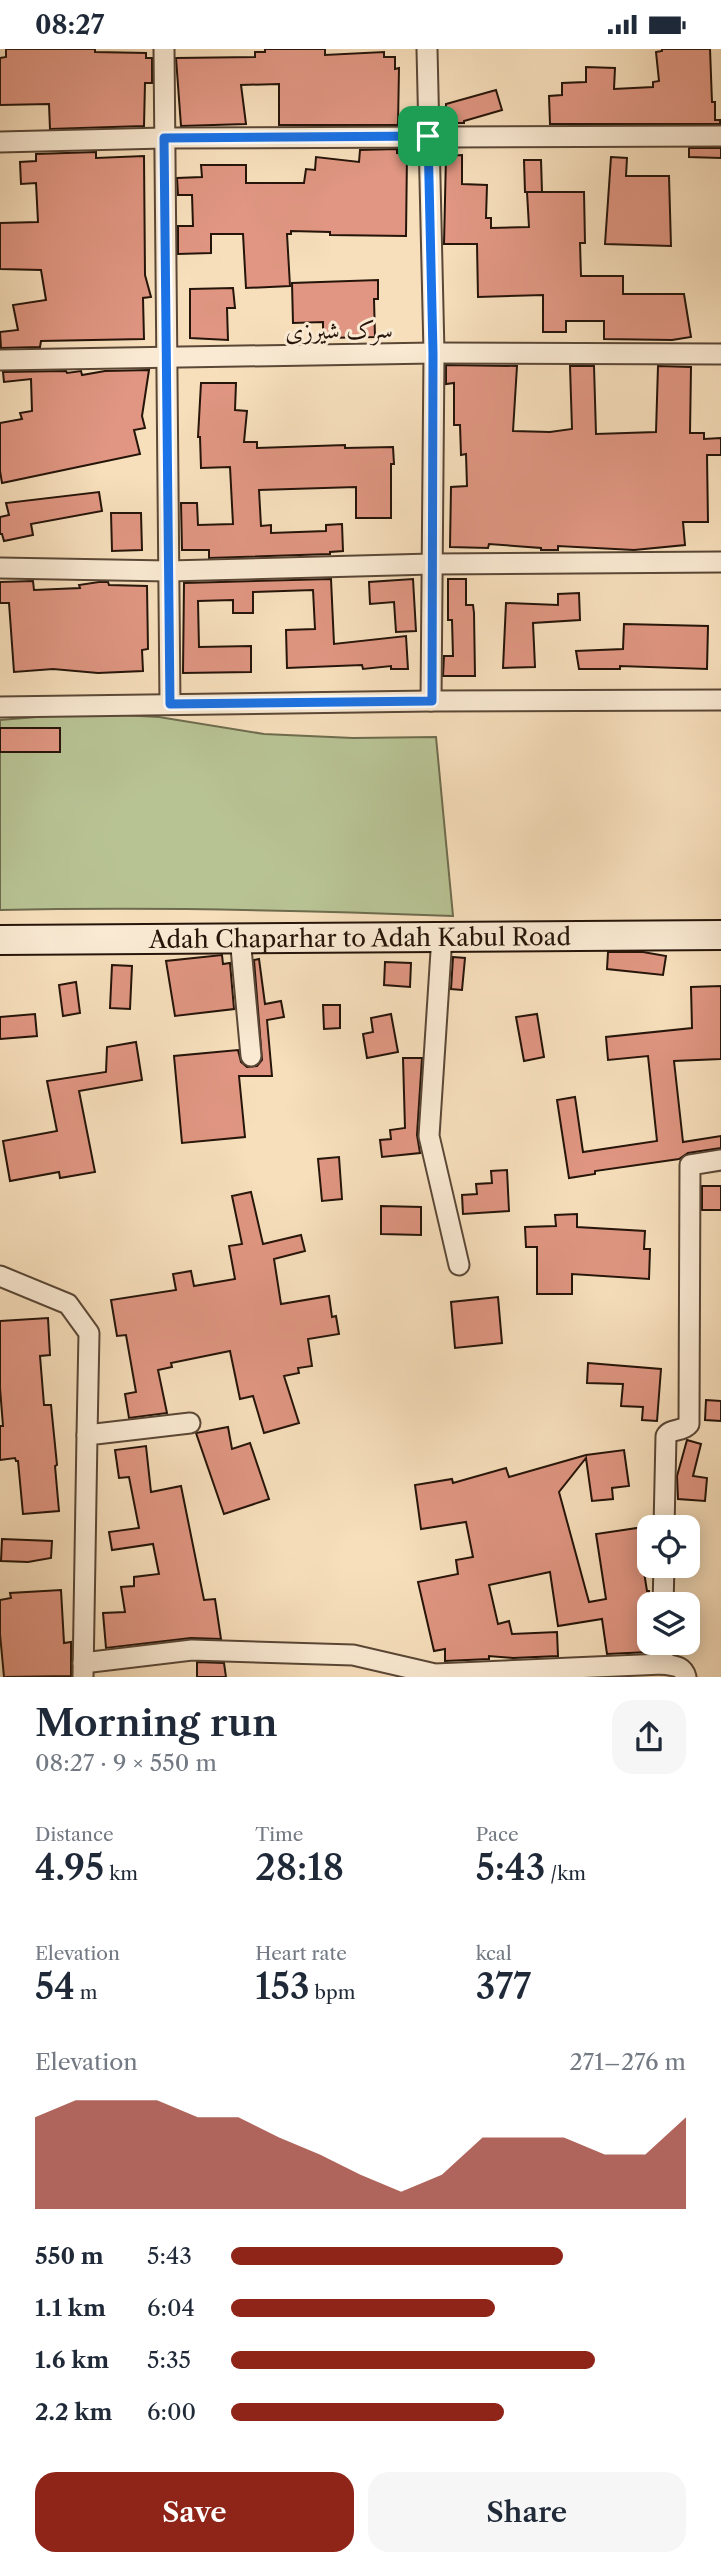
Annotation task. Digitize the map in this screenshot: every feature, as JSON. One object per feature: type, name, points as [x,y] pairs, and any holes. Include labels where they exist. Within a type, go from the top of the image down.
[{"type":"main road","name":"Adah Chaparhar to Adah Kabul Road","points":[[0,940],[721,935]]},
{"type":"street","points":[[164,49],[170,704]]},
{"type":"street","points":[[427,49],[433,353],[432,701]]},
{"type":"street","points":[[0,142],[164,138],[721,136]]},
{"type":"street","name":"سرک شیرزی","points":[[0,360],[433,353],[721,354]]},
{"type":"street","points":[[0,568],[169,571],[432,563],[721,562]]},
{"type":"street","points":[[0,707],[721,700]]},
{"type":"street","points":[[442,936],[429,1136],[459,1265]]},
{"type":"street","points":[[240,937],[251,1056]]},
{"type":"street","points":[[664,1515],[666,1436],[689,1424],[690,1165],[721,1160]]},
{"type":"street","points":[[0,1276],[68,1304],[89,1333],[83,1670],[192,1650],[353,1655],[414,1674],[663,1664],[679,1667],[686,1677]]},
{"type":"street","points":[[87,1435],[190,1423]]},
{"type":"street","points":[[663,1655],[663,1664]]},
{"type":"green space","points":[[85,713],[159,717],[264,734],[353,738],[436,737],[453,916],[227,910],[0,910],[0,720]]},
{"type":"building","points":[[6,49],[95,49],[95,52],[146,53],[146,58],[152,58],[152,83],[145,83],[144,126],[50,129],[49,104],[0,105],[0,58],[6,57]]},
{"type":"building","points":[[265,49],[325,49],[325,55],[384,52],[384,57],[395,57],[395,69],[399,68],[398,125],[279,125],[279,84],[241,85],[246,124],[181,126],[176,58],[255,57],[255,52],[265,52]]},
{"type":"building","points":[[662,49],[710,49],[712,102],[715,102],[715,120],[720,120],[720,124],[550,124],[549,96],[562,95],[562,83],[586,82],[586,67],[615,68],[614,89],[653,87],[653,82],[659,81],[656,52]]},
{"type":"building","points":[[496,90],[502,110],[464,123],[446,123],[446,104]]},
{"type":"building","points":[[689,148],[721,148],[721,158],[689,157]]},
{"type":"building","points":[[397,149],[397,153],[407,154],[406,236],[330,235],[330,232],[291,231],[291,234],[287,234],[290,286],[246,288],[243,234],[211,234],[211,253],[178,254],[178,226],[193,226],[192,195],[178,195],[177,178],[202,177],[201,165],[246,165],[246,183],[304,183],[306,169],[315,170],[316,157],[359,162],[360,150]]},
{"type":"building","points":[[96,152],[96,158],[144,156],[145,275],[151,297],[143,298],[144,339],[41,341],[40,347],[1,348],[0,332],[18,330],[13,305],[46,300],[41,270],[0,269],[0,223],[38,222],[36,183],[21,184],[20,162],[36,161],[36,154]]},
{"type":"building","points":[[462,155],[462,184],[487,185],[486,218],[491,218],[491,228],[529,227],[527,192],[584,192],[585,243],[580,243],[581,276],[623,276],[623,294],[684,294],[691,337],[672,340],[604,339],[604,321],[566,321],[566,332],[543,332],[543,295],[478,297],[477,244],[444,244],[446,156]]},
{"type":"building","points":[[611,157],[627,158],[626,176],[669,176],[671,246],[605,244]]},
{"type":"building","points":[[524,160],[541,160],[542,192],[525,192]]},
{"type":"building","points":[[378,280],[378,299],[374,299],[375,337],[323,338],[323,322],[293,323],[292,283]]},
{"type":"building","points":[[233,288],[235,308],[227,308],[228,340],[190,338],[190,289]]},
{"type":"building","points":[[446,365],[517,366],[513,431],[550,432],[572,429],[570,366],[594,366],[596,434],[656,432],[658,366],[691,367],[690,433],[704,433],[704,439],[721,438],[721,455],[707,455],[708,522],[683,522],[685,545],[634,550],[558,546],[558,550],[541,550],[489,544],[488,548],[450,547],[451,487],[467,486],[466,454],[461,455],[460,425],[454,425],[454,383],[446,384]]},
{"type":"building","points":[[149,370],[142,416],[145,428],[134,430],[140,454],[2,483],[0,423],[22,419],[20,413],[32,411],[31,379],[4,382],[3,372],[81,371],[82,375],[105,371]]},
{"type":"building","points":[[201,383],[236,383],[235,410],[247,411],[244,442],[257,442],[257,448],[345,445],[345,448],[393,447],[391,518],[356,518],[356,487],[259,490],[261,526],[271,525],[271,533],[326,531],[326,525],[342,524],[343,551],[330,554],[209,558],[209,550],[182,550],[181,503],[197,503],[198,525],[233,524],[230,467],[201,468],[198,437]]},
{"type":"building","points":[[99,492],[102,511],[31,524],[33,535],[4,541],[0,534],[0,517],[9,515],[6,503]]},
{"type":"building","points":[[111,513],[141,513],[142,550],[112,551]]},
{"type":"building","points":[[331,579],[334,644],[406,636],[408,669],[391,669],[391,666],[363,669],[362,665],[287,668],[286,630],[315,629],[313,590],[253,592],[253,613],[233,613],[233,600],[198,601],[199,647],[251,646],[251,672],[183,673],[184,583]]},
{"type":"building","points":[[413,579],[416,631],[396,632],[394,602],[370,604],[369,582]]},
{"type":"building","points":[[448,579],[466,579],[466,605],[473,605],[474,613],[475,676],[443,676],[444,656],[453,656],[452,620],[448,620]]},
{"type":"building","points":[[33,581],[34,590],[80,588],[79,585],[99,582],[108,582],[109,585],[147,586],[148,649],[142,650],[143,671],[98,673],[53,669],[14,672],[9,603],[0,603],[0,582]]},
{"type":"building","points":[[579,593],[580,620],[533,623],[535,667],[503,668],[506,603],[558,605],[558,594]]},
{"type":"building","points":[[624,624],[708,626],[707,669],[620,666],[620,669],[579,669],[576,651],[623,649]]},
{"type":"building","points":[[0,728],[60,728],[60,752],[0,752]]},
{"type":"building","points":[[608,952],[643,952],[666,956],[663,975],[607,969]]},
{"type":"building","points":[[222,955],[223,964],[230,963],[234,1009],[175,1016],[166,961]]},
{"type":"building","points":[[453,957],[465,958],[462,990],[451,989]]},
{"type":"building","points":[[259,959],[265,1004],[281,1001],[284,1017],[267,1020],[272,1076],[239,1076],[245,1137],[182,1143],[174,1056],[238,1050],[241,1062],[247,1067],[257,1066],[262,1060],[254,960]]},
{"type":"building","points":[[385,962],[411,963],[410,987],[384,985]]},
{"type":"building","points":[[112,965],[132,966],[130,1009],[110,1008]]},
{"type":"building","points":[[76,982],[80,1013],[63,1016],[59,985]]},
{"type":"building","points":[[721,986],[721,1059],[674,1061],[683,1142],[721,1136],[721,1148],[688,1153],[679,1159],[595,1171],[595,1174],[569,1178],[557,1100],[575,1097],[583,1152],[657,1141],[648,1056],[608,1060],[606,1037],[692,1028],[691,987]]},
{"type":"building","points":[[323,1005],[340,1005],[340,1028],[324,1029]]},
{"type":"building","points":[[35,1014],[37,1036],[0,1039],[0,1017]]},
{"type":"building","points":[[391,1014],[398,1052],[367,1058],[363,1034],[373,1032],[371,1018]]},
{"type":"building","points":[[537,1014],[544,1057],[524,1061],[516,1017]]},
{"type":"building","points":[[136,1042],[142,1080],[79,1091],[95,1172],[60,1178],[59,1172],[10,1181],[3,1141],[57,1131],[47,1081],[106,1072],[107,1047]]},
{"type":"building","points":[[403,1058],[422,1058],[417,1135],[420,1153],[382,1157],[380,1140],[391,1139],[390,1130],[405,1128]]},
{"type":"building","points":[[339,1157],[342,1199],[322,1201],[318,1159]]},
{"type":"building","points":[[507,1170],[509,1211],[463,1214],[462,1195],[477,1194],[476,1184],[492,1183],[491,1171]]},
{"type":"building","points":[[702,1186],[721,1186],[721,1210],[702,1210]]},
{"type":"building","points":[[251,1192],[263,1244],[301,1235],[305,1251],[274,1259],[281,1304],[329,1296],[332,1317],[336,1316],[339,1334],[308,1339],[312,1366],[298,1368],[299,1373],[284,1376],[299,1423],[264,1433],[253,1396],[240,1399],[230,1351],[171,1363],[172,1367],[158,1370],[167,1413],[129,1418],[125,1394],[136,1392],[126,1335],[117,1336],[111,1300],[176,1290],[173,1274],[191,1271],[194,1286],[235,1279],[229,1246],[242,1244],[232,1196]]},
{"type":"building","points":[[381,1206],[421,1207],[421,1235],[381,1234]]},
{"type":"building","points":[[577,1214],[577,1227],[645,1231],[644,1249],[650,1249],[649,1279],[572,1274],[572,1294],[537,1294],[537,1247],[526,1247],[525,1227],[556,1226],[555,1215]]},
{"type":"building","points":[[498,1297],[502,1343],[455,1348],[451,1302]]},
{"type":"building","points":[[48,1318],[50,1355],[40,1356],[44,1405],[51,1405],[59,1511],[23,1514],[18,1461],[15,1458],[0,1460],[0,1426],[3,1426],[0,1321]]},
{"type":"building","points":[[588,1363],[661,1369],[657,1421],[642,1420],[643,1407],[621,1406],[623,1384],[587,1383]]},
{"type":"building","points":[[706,1400],[721,1401],[721,1421],[705,1420]]},
{"type":"building","points":[[228,1427],[232,1449],[250,1443],[269,1499],[224,1514],[196,1433]]},
{"type":"building","points":[[687,1440],[701,1444],[693,1476],[707,1478],[705,1501],[678,1499],[677,1476]]},
{"type":"building","points":[[146,1446],[151,1492],[181,1486],[204,1600],[215,1599],[221,1639],[191,1638],[106,1648],[103,1613],[125,1612],[121,1587],[134,1586],[134,1577],[159,1574],[153,1544],[112,1550],[109,1532],[139,1528],[129,1477],[119,1478],[115,1450]]},
{"type":"building","points":[[624,1450],[629,1486],[612,1488],[613,1499],[592,1501],[586,1458],[559,1492],[589,1602],[606,1599],[596,1534],[637,1528],[637,1578],[645,1578],[649,1592],[637,1592],[637,1653],[607,1654],[602,1619],[558,1626],[550,1572],[489,1585],[498,1624],[509,1621],[512,1634],[557,1632],[558,1656],[489,1656],[489,1659],[445,1661],[445,1649],[434,1651],[418,1582],[458,1574],[456,1560],[473,1557],[466,1522],[421,1529],[415,1485],[452,1479],[453,1483],[506,1468],[509,1477],[586,1455]]},
{"type":"building","points":[[2,1539],[52,1541],[51,1558],[28,1562],[1,1561]]},
{"type":"building","points":[[61,1590],[64,1643],[71,1642],[71,1676],[4,1677],[0,1600],[11,1598],[10,1593]]},
{"type":"building","points":[[197,1662],[224,1663],[226,1677],[197,1677]]},
{"type":"route","points":[[428,136],[433,353],[432,701],[170,704],[164,138],[428,136]]}]
